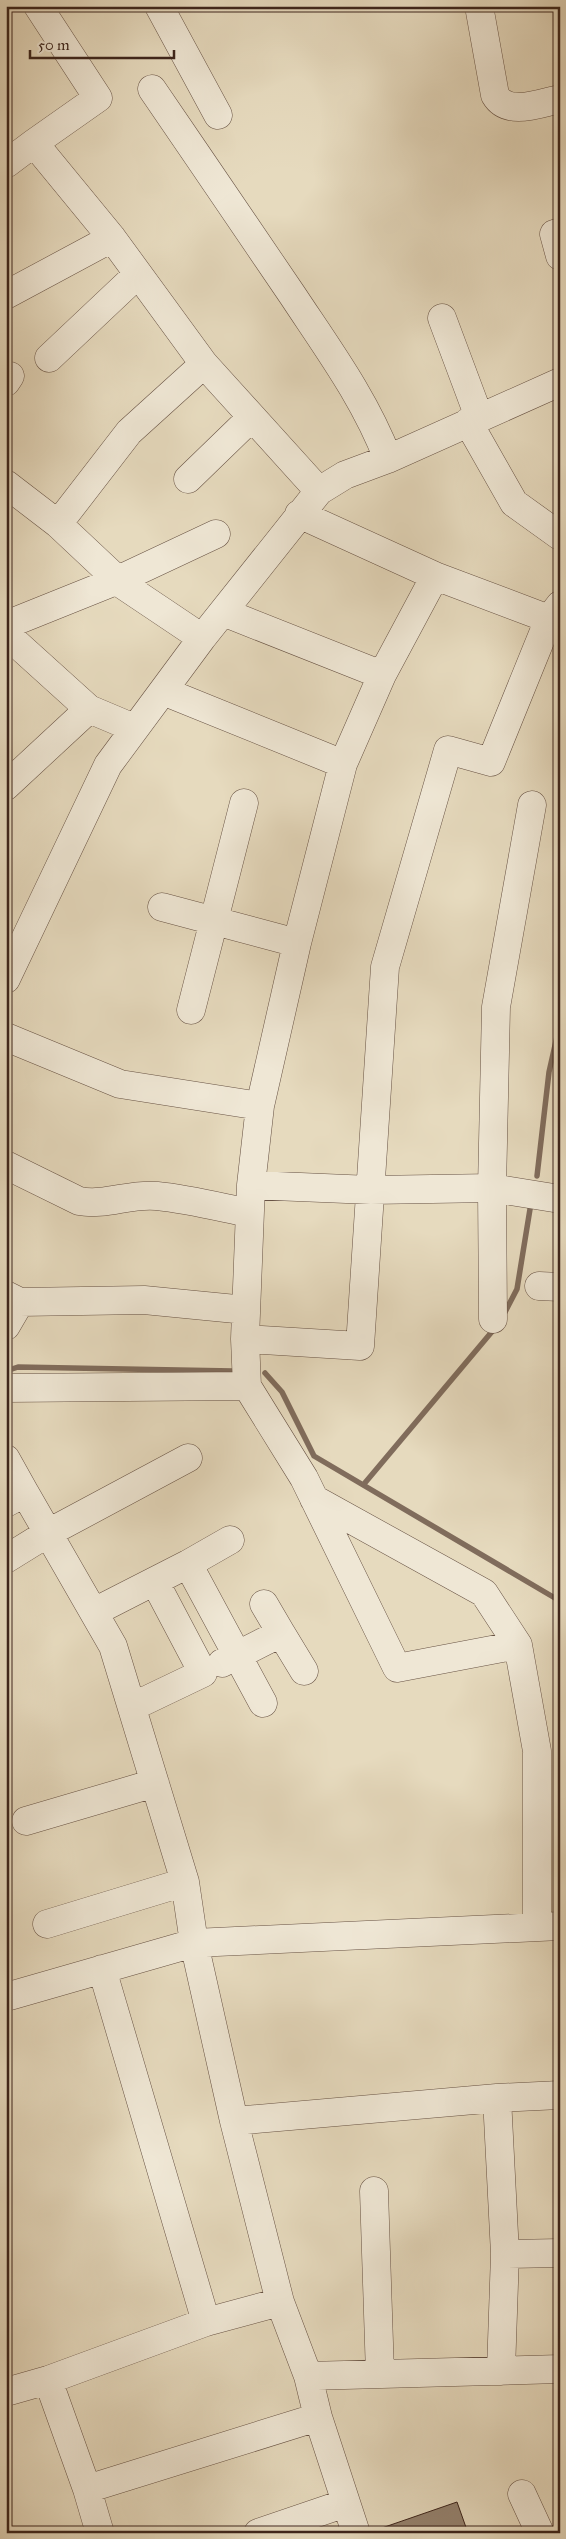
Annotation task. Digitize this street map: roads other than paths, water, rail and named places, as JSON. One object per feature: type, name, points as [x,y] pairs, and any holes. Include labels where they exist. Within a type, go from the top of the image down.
[{"type":"street","points":[[6,164],[98,98],[38,6]]},
{"type":"street","points":[[159,6],[218,115]]},
{"type":"street","points":[[479,6],[495,95],[499,103],[510,107],[523,107],[560,99]]},
{"type":"street","points":[[152,89],[229,199],[354,386],[377,431],[388,459]]},
{"type":"street","points":[[34,143],[112,238],[204,364],[319,491]]},
{"type":"street","points":[[560,232],[554,234],[560,256]]},
{"type":"street","points":[[6,295],[112,238]]},
{"type":"street","points":[[49,358],[138,274]]},
{"type":"street","points":[[442,318],[473,420],[514,503],[560,536]]},
{"type":"street","points":[[58,524],[129,432],[204,364]]},
{"type":"street","points":[[6,979],[16,932],[108,765],[202,638],[319,491],[346,474],[388,459],[560,382]]},
{"type":"street","points":[[188,479],[252,417]]},
{"type":"street","points":[[6,484],[58,524],[118,580],[202,638]]},
{"type":"street","points":[[245,1339],[360,1346],[385,967],[448,750],[491,762],[557,609],[435,576],[299,514]]},
{"type":"street","points":[[6,625],[118,580],[216,534]]},
{"type":"street","points":[[435,576],[382,674],[343,764],[297,943],[260,1106],[251,1185],[245,1339],[246,1386],[304,1478],[397,1668],[518,1645]]},
{"type":"street","points":[[223,612],[382,674]]},
{"type":"street","points":[[6,634],[89,708],[134,728]]},
{"type":"street","points":[[163,691],[343,764]]},
{"type":"street","points":[[6,786],[89,708]]},
{"type":"street","points":[[191,1010],[212,920],[244,803]]},
{"type":"street","points":[[492,1319],[492,1188],[496,1007],[532,806]]},
{"type":"street","points":[[162,907],[297,943]]},
{"type":"street","points":[[6,1037],[126,1085],[260,1106]]},
{"type":"street","points":[[6,1165],[80,1201],[156,1196],[250,1212]]},
{"type":"street","points":[[251,1185],[371,1190],[492,1188],[560,1200]]},
{"type":"street","points":[[6,1326],[13,1299],[135,1300],[246,1310]]},
{"type":"street","points":[[6,1388],[246,1386]]},
{"type":"street","points":[[6,1559],[48,1533],[188,1458]]},
{"type":"street","points":[[6,1460],[16,1498],[48,1533],[113,1646],[185,1882],[194,1942],[234,2122],[280,2302],[308,2376],[318,2417],[356,2533]]},
{"type":"street","points":[[6,1997],[194,1942],[548,1927],[548,1750],[518,1645],[484,1593],[314,1499]]},
{"type":"street","points":[[94,1612],[155,1582],[230,1540]]},
{"type":"street","points":[[188,1564],[263,1703]]},
{"type":"street","points":[[155,1582],[203,1673]]},
{"type":"street","points":[[264,1604],[304,1671]]},
{"type":"street","points":[[132,1707],[281,1633]]},
{"type":"street","points":[[26,1821],[155,1783]]},
{"type":"street","points":[[48,1924],[185,1882]]},
{"type":"street","points":[[102,1969],[206,2322]]},
{"type":"street","points":[[234,2122],[497,2098],[560,2095]]},
{"type":"street","points":[[497,2098],[505,2254],[501,2370]]},
{"type":"street","points":[[374,2191],[380,2374]]},
{"type":"street","points":[[505,2254],[560,2254]]},
{"type":"street","points":[[6,2392],[48,2380],[206,2322],[280,2302]]},
{"type":"street","points":[[308,2376],[560,2369]]},
{"type":"street","points":[[48,2380],[87,2489],[100,2533]]},
{"type":"street","points":[[87,2489],[318,2417]]},
{"type":"street","points":[[522,2494],[540,2533]]},
{"type":"street","points":[[258,2533],[346,2503]]},
{"type":"waterway","points":[[560,813],[560,825]]},
{"type":"waterway","points":[[537,1176],[549,1072],[560,1023]]},
{"type":"waterway","points":[[503,1316],[517,1289],[531,1203]]},
{"type":"waterway","points":[[364,1484],[495,1328]]},
{"type":"waterway","points":[[6,1371],[18,1367],[233,1371]]},
{"type":"waterway","points":[[265,1373],[282,1392],[314,1456],[560,1601]]}]
